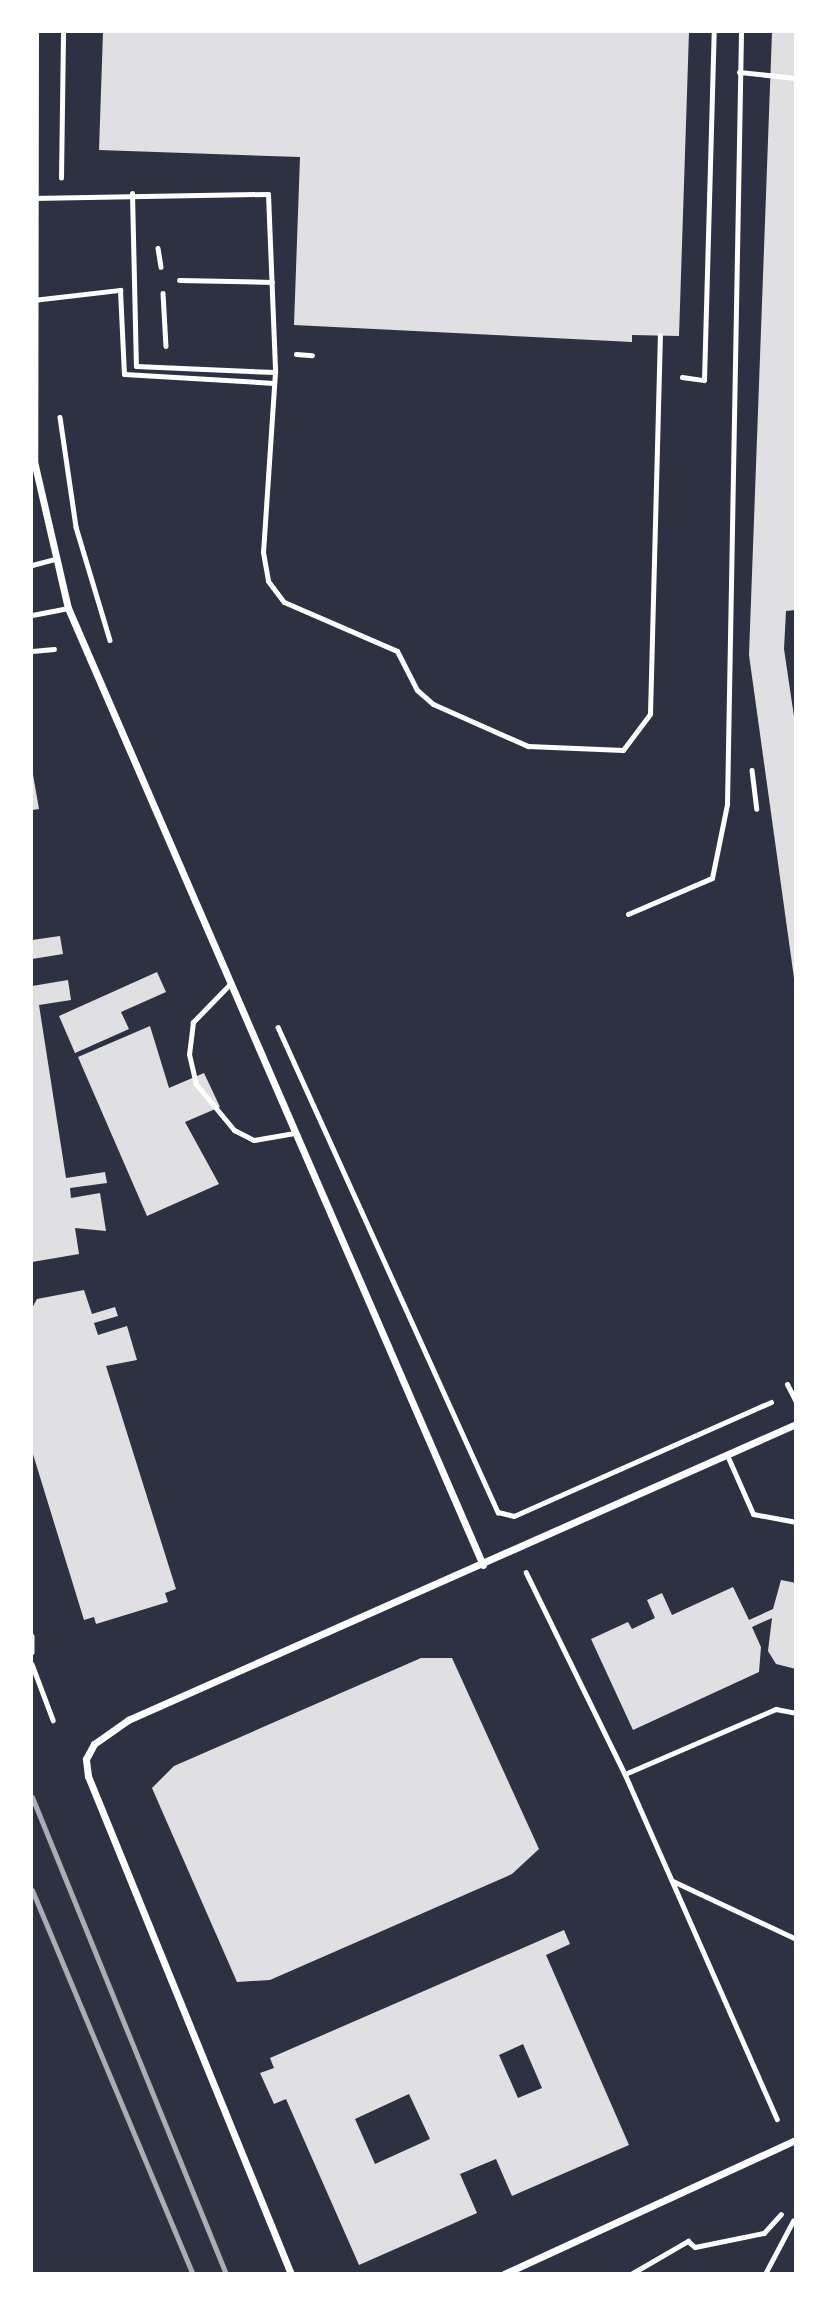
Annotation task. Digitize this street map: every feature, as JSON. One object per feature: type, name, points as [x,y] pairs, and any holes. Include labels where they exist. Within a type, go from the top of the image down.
[{"type":"street","points":[[35,32],[32,157],[34,461],[54,559],[68,608],[229,985],[483,1565]]},
{"type":"street","points":[[291,2273],[86,1759],[94,1744],[128,1720],[483,1565],[796,1424]]},
{"type":"street","points":[[504,2273],[796,2140]]},
{"type":"lane","points":[[628,914],[712,878],[727,804],[741,32]]},
{"type":"lane","points":[[739,72],[796,78]]},
{"type":"lane","points":[[132,193],[136,366],[275,372]]},
{"type":"lane","points":[[32,198],[132,193],[268,194],[275,372],[263,552],[268,581],[284,602],[397,651],[416,690],[433,704],[528,746],[623,750],[650,714],[660,335]]},
{"type":"lane","points":[[179,280],[272,282]]},
{"type":"lane","points":[[32,300],[120,290],[124,374],[274,383]]},
{"type":"lane","points":[[32,565],[54,559]]},
{"type":"lane","points":[[32,615],[68,608]]},
{"type":"lane","points":[[229,985],[193,1022],[189,1054],[196,1084],[234,1130],[254,1140],[294,1133]]},
{"type":"lane","points":[[787,1384],[796,1402]]},
{"type":"lane","points":[[727,1455],[753,1514],[796,1522]]},
{"type":"path","points":[[59,197],[62,32]]},
{"type":"path","points":[[682,368],[682,380],[704,380],[714,32]]},
{"type":"path","points":[[288,354],[312,355]]},
{"type":"path","points":[[59,407],[76,527],[113,647]]},
{"type":"path","points":[[32,651],[54,649]]},
{"type":"path","points":[[273,1016],[498,1512],[514,1516],[783,1397]]},
{"type":"path","points":[[526,1572],[625,1774],[777,2119]]},
{"type":"path","points":[[32,1636],[32,1652]]},
{"type":"path","points":[[32,1664],[53,1720]]},
{"type":"path","points":[[625,1774],[776,1709],[796,1713]]},
{"type":"path","points":[[673,1881],[796,1939]]},
{"type":"path","points":[[631,2273],[688,2241],[695,2247],[764,2234],[781,2214]]},
{"type":"path","points":[[765,2273],[793,2221]]},
{"type":"building","points":[[103,32],[689,32],[679,336],[632,335],[632,342],[294,325],[300,157],[99,150]]},
{"type":"building","points":[[772,32],[796,32],[796,610],[786,611],[784,649],[796,730],[794,978],[749,655]]},
{"type":"building","points":[[32,769],[39,809],[32,810]]},
{"type":"building","points":[[60,936],[63,954],[32,959],[32,940]]},
{"type":"building","points":[[157,972],[166,992],[121,1012],[129,1029],[75,1053],[59,1016]]},
{"type":"building","points":[[68,980],[71,1000],[39,1005],[66,1178],[105,1172],[107,1183],[70,1188],[71,1198],[100,1193],[106,1231],[75,1228],[79,1254],[32,1262],[32,986]]},
{"type":"building","points":[[150,1026],[169,1088],[204,1073],[220,1107],[185,1122],[219,1184],[147,1216],[78,1057]]},
{"type":"building","points":[[84,1290],[92,1314],[115,1307],[118,1316],[94,1323],[98,1335],[127,1326],[137,1360],[106,1366],[176,1589],[165,1593],[168,1602],[96,1624],[94,1617],[84,1620],[32,1451],[32,1308],[37,1299]]},
{"type":"building","points":[[781,1580],[796,1583],[796,1669],[776,1664],[768,1651],[772,1618],[752,1627],[761,1647],[759,1672],[633,1730],[591,1639],[628,1622],[632,1629],[655,1618],[647,1600],[662,1593],[672,1615],[733,1587],[749,1620],[773,1609]]},
{"type":"building","points":[[421,1658],[452,1658],[539,1849],[512,1874],[270,1980],[237,1982],[152,1788],[174,1766]]},
{"type":"building","points":[[564,1930],[570,1944],[546,1955],[629,2145],[512,2196],[496,2159],[460,2174],[477,2213],[359,2265],[286,2099],[274,2104],[260,2073],[274,2068],[270,2058]],"holes":[[[523,2044],[542,2088],[518,2098],[499,2055]],[[409,2094],[430,2139],[375,2164],[355,2119]]]},
{"type":"railway","points":[[32,1797],[226,2274]]},
{"type":"railway","points":[[32,1890],[193,2274]]}]
